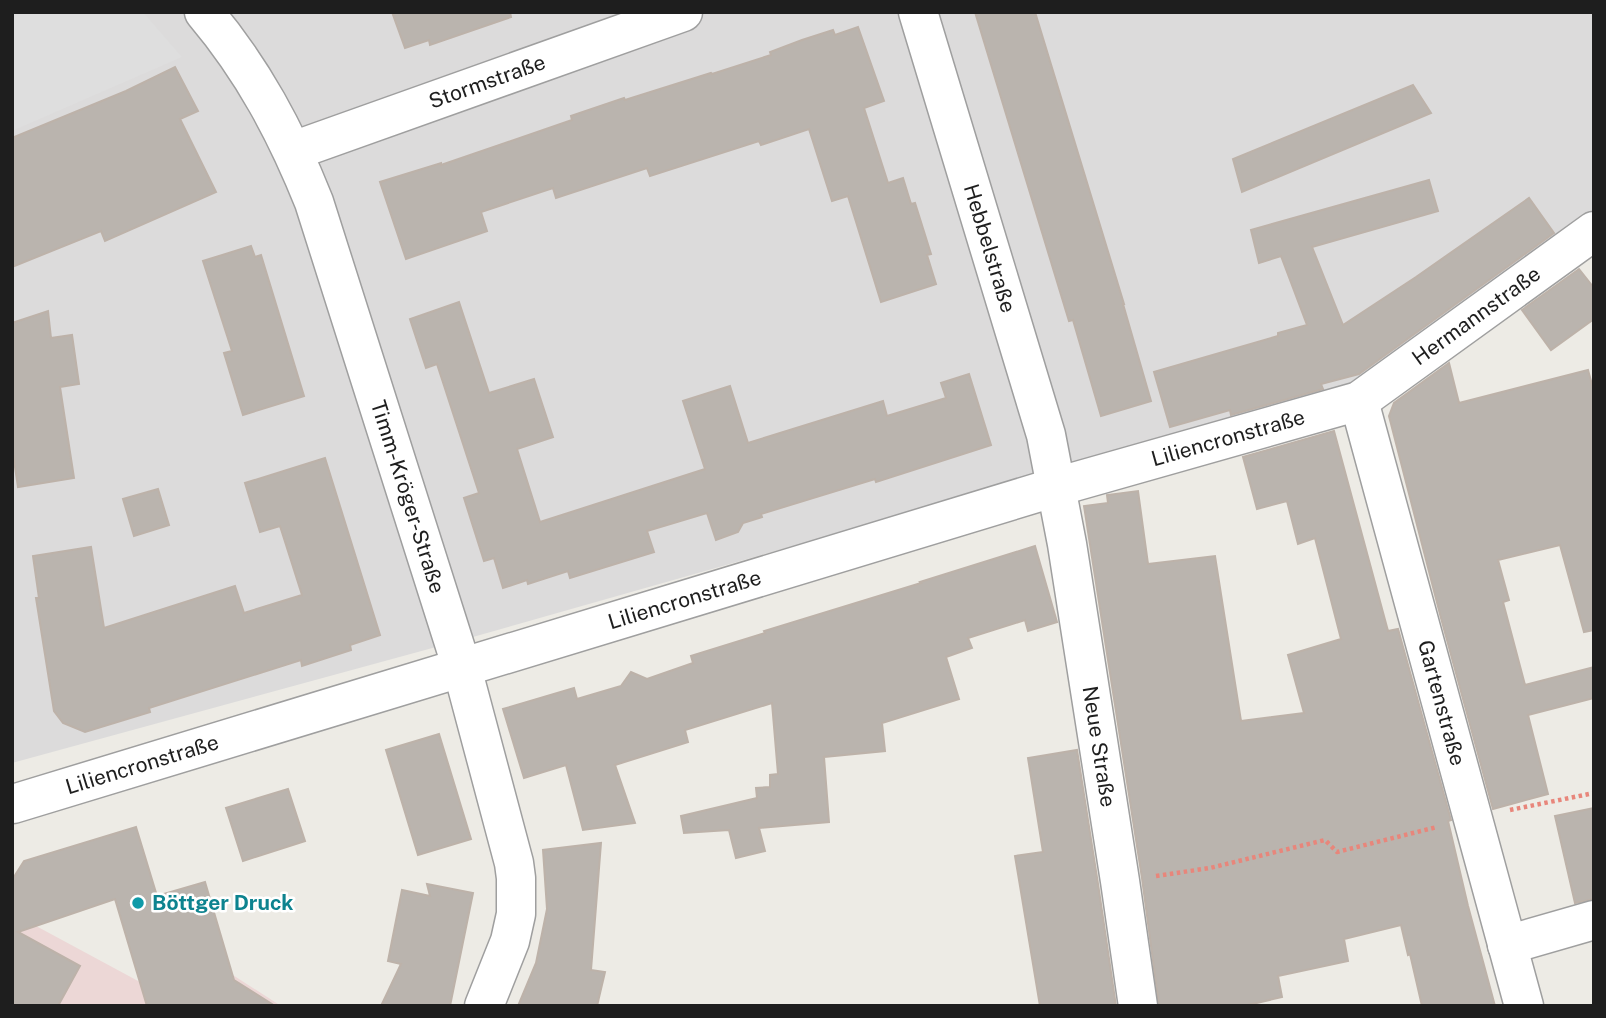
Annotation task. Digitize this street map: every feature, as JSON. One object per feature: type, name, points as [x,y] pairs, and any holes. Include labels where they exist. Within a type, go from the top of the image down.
[{"type":"street","name":"Timm-Kröger-Straße","points":[[204,12],[222,33],[260,90],[293,151],[314,202],[462,668],[508,838],[516,878],[516,914],[510,941],[484,1006]]},
{"type":"street","name":"Stormstraße","points":[[293,151],[683,12]]},
{"type":"street","name":"Hebbelstraße","points":[[918,12],[1042,423],[1056,487]]},
{"type":"street","name":"Hermannstraße","points":[[1359,401],[1594,231]]},
{"type":"street","name":"Liliencronstraße","points":[[13,802],[1056,487],[1359,401]]},
{"type":"street","name":"Gartenstraße","points":[[1359,401],[1524,1006]]},
{"type":"street","name":"Neue Straße","points":[[1056,487],[1138,1006]]},
{"type":"street","points":[[1507,945],[1594,920]]},
{"type":"path","points":[[1120,881],[1210,868],[1325,840],[1337,852],[1473,818],[1594,793]]},
{"type":"shaded area","points":[[12,12],[1594,12],[1594,211],[1475,302],[1355,386],[480,635],[12,763]]},
{"type":"shaded area","points":[[12,12],[143,12],[182,57],[12,131]]},
{"type":"shaded area","points":[[12,913],[177,1002],[205,957],[281,1006],[12,1006]]},
{"type":"building","points":[[392,12],[510,12],[511,17],[430,45],[429,40],[405,48]]},
{"type":"building","points":[[975,12],[1035,12],[1151,401],[1101,416],[1073,320],[1069,321]]},
{"type":"building","points":[[858,27],[884,101],[864,108],[888,183],[903,178],[911,204],[915,203],[931,254],[927,255],[936,284],[881,302],[848,196],[832,201],[809,129],[761,145],[759,141],[650,176],[647,168],[556,198],[553,188],[481,212],[487,231],[406,259],[380,182],[441,165],[572,120],[571,116],[624,98],[625,100],[771,55],[770,52],[802,40],[833,30],[835,35]]},
{"type":"building","points":[[175,67],[198,111],[180,119],[216,192],[105,241],[101,231],[12,267],[12,138],[126,91]]},
{"type":"building","points":[[1413,85],[1431,113],[1242,192],[1233,159]]},
{"type":"building","points":[[1429,180],[1438,211],[1312,247],[1343,325],[1529,198],[1554,233],[1359,374],[1321,384],[1323,389],[1231,415],[1230,410],[1170,427],[1154,372],[1307,325],[1281,256],[1259,263],[1251,230]]},
{"type":"building","points":[[251,246],[255,257],[261,255],[304,396],[243,415],[224,353],[232,351],[203,261]]},
{"type":"building","points":[[1579,269],[1594,288],[1594,319],[1551,350],[1522,310]]},
{"type":"building","points":[[459,302],[489,393],[534,379],[553,437],[517,449],[540,522],[705,469],[683,401],[730,386],[748,443],[883,401],[887,416],[946,398],[941,383],[969,374],[991,445],[876,482],[875,479],[761,514],[762,517],[743,523],[738,532],[716,540],[707,513],[647,531],[654,552],[570,578],[568,571],[528,584],[527,580],[503,588],[494,558],[484,561],[464,498],[479,493],[437,364],[426,368],[410,319]]},
{"type":"building","points":[[48,311],[51,338],[72,335],[79,384],[60,387],[74,478],[18,487],[12,447],[12,323]]},
{"type":"building","points":[[1449,363],[1459,403],[1588,370],[1594,392],[1594,630],[1584,632],[1560,545],[1498,560],[1509,600],[1503,602],[1525,685],[1594,667],[1594,698],[1528,715],[1548,794],[1493,809],[1389,416],[1394,403]]},
{"type":"building","points":[[1334,431],[1388,631],[1398,629],[1451,820],[1448,821],[1468,906],[1495,1006],[1422,1006],[1401,925],[1344,939],[1348,961],[1278,976],[1282,997],[1244,1006],[1159,1006],[1142,878],[1084,506],[1108,503],[1107,495],[1138,491],[1148,564],[1215,556],[1241,721],[1304,713],[1288,655],[1341,639],[1315,538],[1298,544],[1287,501],[1257,509],[1243,457]]},
{"type":"building","points":[[325,458],[380,635],[350,645],[351,650],[302,666],[301,660],[149,708],[150,712],[85,732],[63,723],[54,711],[36,598],[39,598],[33,556],[91,547],[104,628],[235,586],[244,613],[302,595],[280,526],[260,532],[245,483]]},
{"type":"building","points":[[158,489],[169,525],[134,536],[123,499]]},
{"type":"building","points":[[1035,546],[1057,622],[1028,631],[1025,620],[968,638],[972,648],[946,657],[959,699],[882,723],[885,751],[824,757],[829,822],[759,828],[765,851],[736,858],[729,830],[684,833],[681,816],[757,798],[756,788],[770,787],[770,775],[778,774],[772,703],[685,730],[688,742],[615,765],[635,823],[583,830],[566,765],[524,778],[503,709],[574,688],[577,699],[621,686],[631,672],[647,679],[693,663],[691,656]]},
{"type":"building","points":[[439,734],[471,839],[418,855],[386,750]]},
{"type":"building","points":[[1077,750],[1116,1006],[1040,1006],[1015,856],[1043,852],[1028,758]]},
{"type":"building","points":[[288,789],[305,841],[243,861],[226,808]]},
{"type":"building","points":[[1594,808],[1594,899],[1575,903],[1555,816]]},
{"type":"building","points":[[136,827],[157,896],[205,882],[234,980],[275,1006],[147,1006],[115,899],[18,932],[80,966],[58,1006],[12,1006],[12,880],[24,861]]},
{"type":"building","points":[[601,843],[591,970],[605,972],[597,1006],[518,1006],[536,963],[547,909],[543,850]]},
{"type":"building","points":[[427,884],[473,893],[450,1006],[381,1006],[401,964],[388,961],[402,890],[430,896]]},
{"type":"place","name":"Böttger Druck","points":[[138,903]]}]
